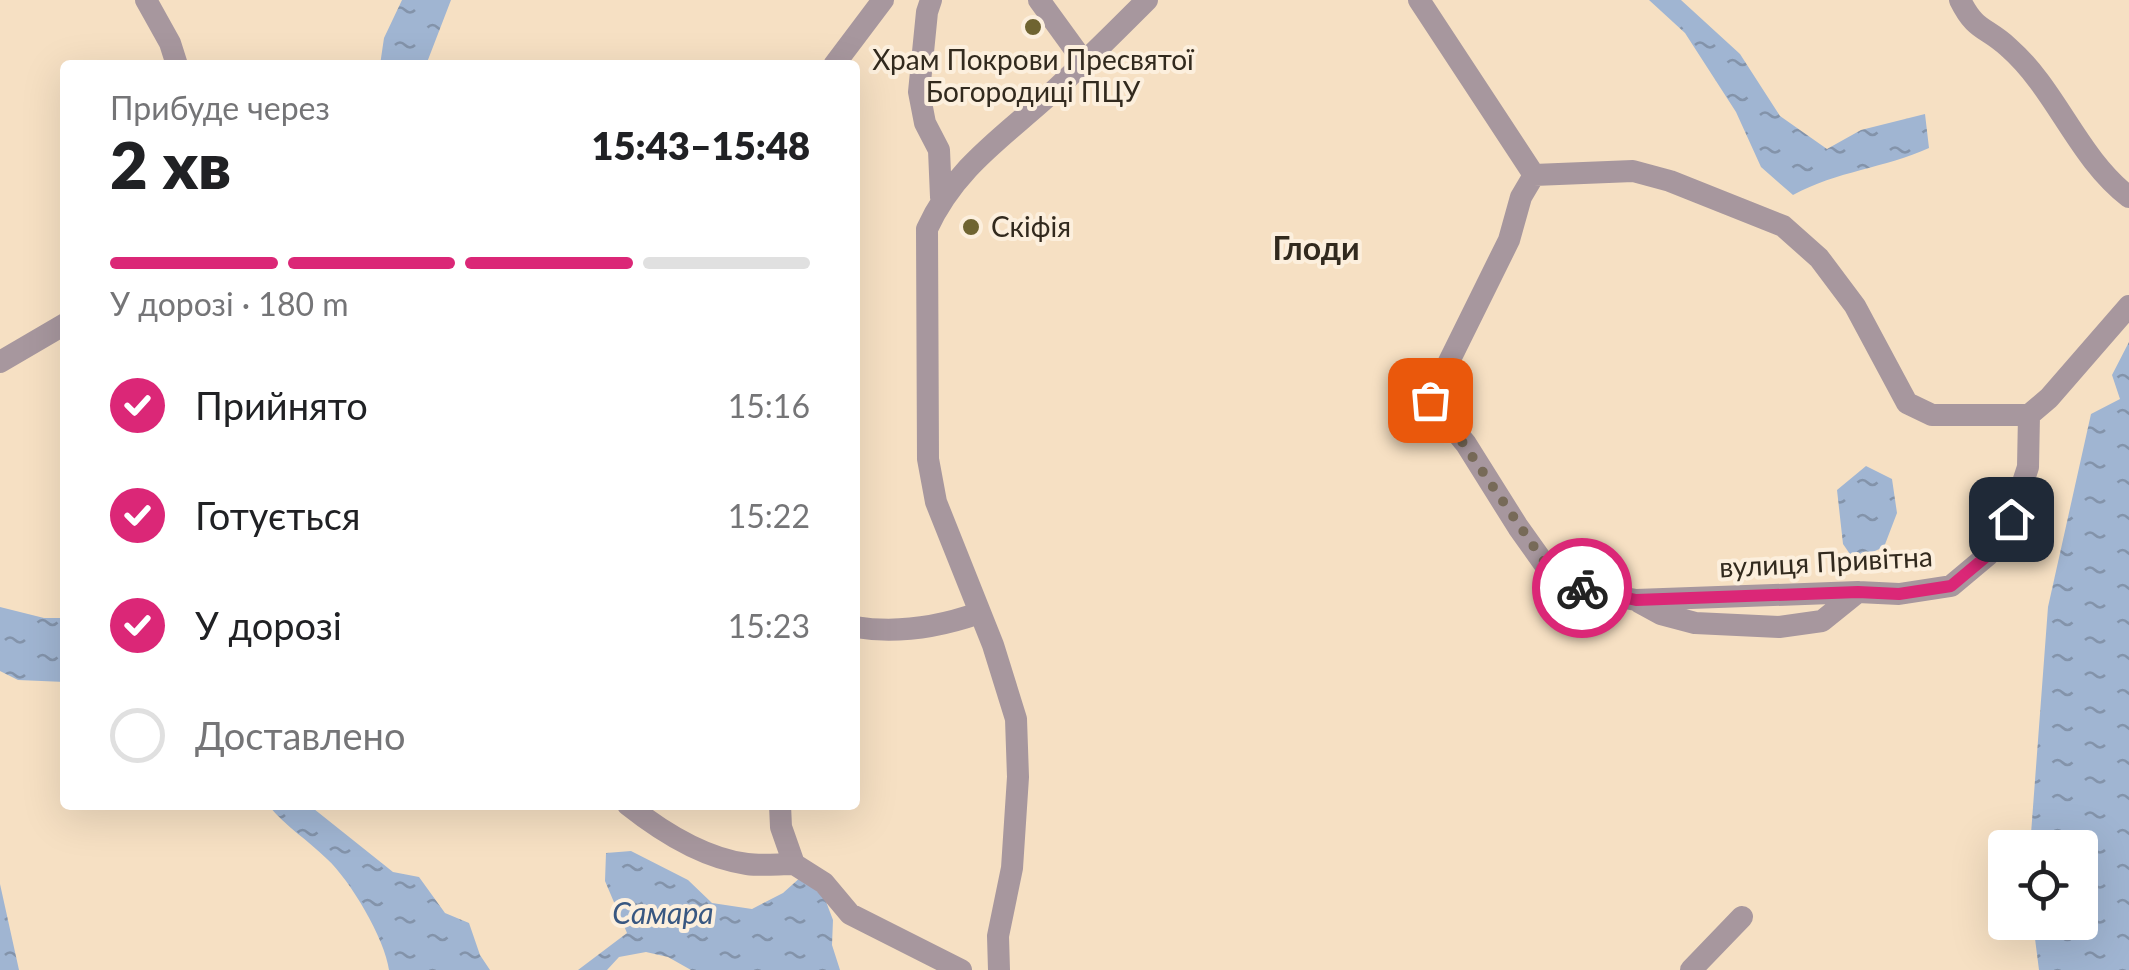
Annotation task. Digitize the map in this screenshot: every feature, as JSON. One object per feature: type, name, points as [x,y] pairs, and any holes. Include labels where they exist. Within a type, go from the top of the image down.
[{"type":"street","points":[[146,0],[176,60]]},
{"type":"street","points":[[838,60],[883,0]]},
{"type":"street","points":[[931,0],[926,12],[919,92],[926,124],[940,150],[941,197]]},
{"type":"street","points":[[1039,0],[1084,62]]},
{"type":"street","points":[[999,970],[998,936],[1012,868],[1018,777],[1016,719],[936,502],[928,459],[926,228],[941,197],[986,148],[1148,0]]},
{"type":"street","points":[[1419,0],[1534,175],[1633,171],[1670,181],[1783,226],[1819,258],[1854,306],[1907,402],[1920,412],[2030,415],[2129,306]]},
{"type":"street","points":[[1960,0],[1971,22],[2007,46],[2043,82],[2098,168],[2129,197]]},
{"type":"street","name":"вулиця Привітна","points":[[1534,175],[1521,197],[1509,240],[1430,400],[1466,444],[1518,528],[1556,579],[1597,593],[1636,600],[1899,594],[1951,586],[1988,555],[2011,519],[2028,467],[2030,415]]},
{"type":"street","points":[[0,362],[60,327]]},
{"type":"street","points":[[1636,600],[1661,614],[1694,623],[1780,627],[1822,620],[1858,592]]},
{"type":"street","points":[[860,628],[879,631],[946,625],[979,613]]},
{"type":"street","points":[[634,810],[659,829],[699,850],[746,864],[794,864],[824,883],[850,914],[961,970]]},
{"type":"street","points":[[780,810],[781,827],[794,864]]},
{"type":"street","points":[[1691,970],[1742,917]]},
{"type":"water","points":[[402,0],[451,0],[428,60],[381,60],[384,38]]},
{"type":"water","points":[[1649,0],[1681,0],[1740,54],[1780,116],[1827,149],[1861,130],[1925,114],[1929,148],[1827,180],[1793,195],[1761,167],[1736,112],[1685,33]]},
{"type":"water","points":[[2129,342],[2129,970],[2039,970],[2035,940],[2098,940],[2098,830],[2031,830],[2048,607],[2091,414],[2120,399],[2112,375]]},
{"type":"water","points":[[1866,466],[1892,479],[1897,513],[1884,547],[1854,560],[1843,544],[1837,490]]},
{"type":"water","points":[[0,607],[60,618],[60,682],[18,680],[0,671]]},
{"type":"water","points":[[273,810],[315,810],[393,872],[419,877],[445,913],[469,923],[480,955],[490,970],[389,970],[374,927],[346,881]]},
{"type":"water","name":"Самара","points":[[631,851],[688,880],[712,903],[752,909],[783,893],[802,876],[822,891],[833,920],[832,945],[840,970],[691,970],[668,957],[646,952],[619,957],[607,970],[578,970],[627,933],[605,881],[606,853]]},
{"type":"water","points":[[0,884],[19,970],[0,970]]},
{"type":"way so far","points":[[1430,400],[1466,444],[1518,528],[1556,579],[1582,588]]},
{"type":"place","name":"Храм Покрови Пресвятої Богородиці ПЦУ","points":[[1033,27]]},
{"type":"place","name":"Скіфія","points":[[971,227]]},
{"type":"district","name":"Глоди","points":[[1316,249]]},
{"type":"route","points":[[1582,588],[1636,600],[1899,594],[1951,586],[1988,555],[2011,519]]}]
